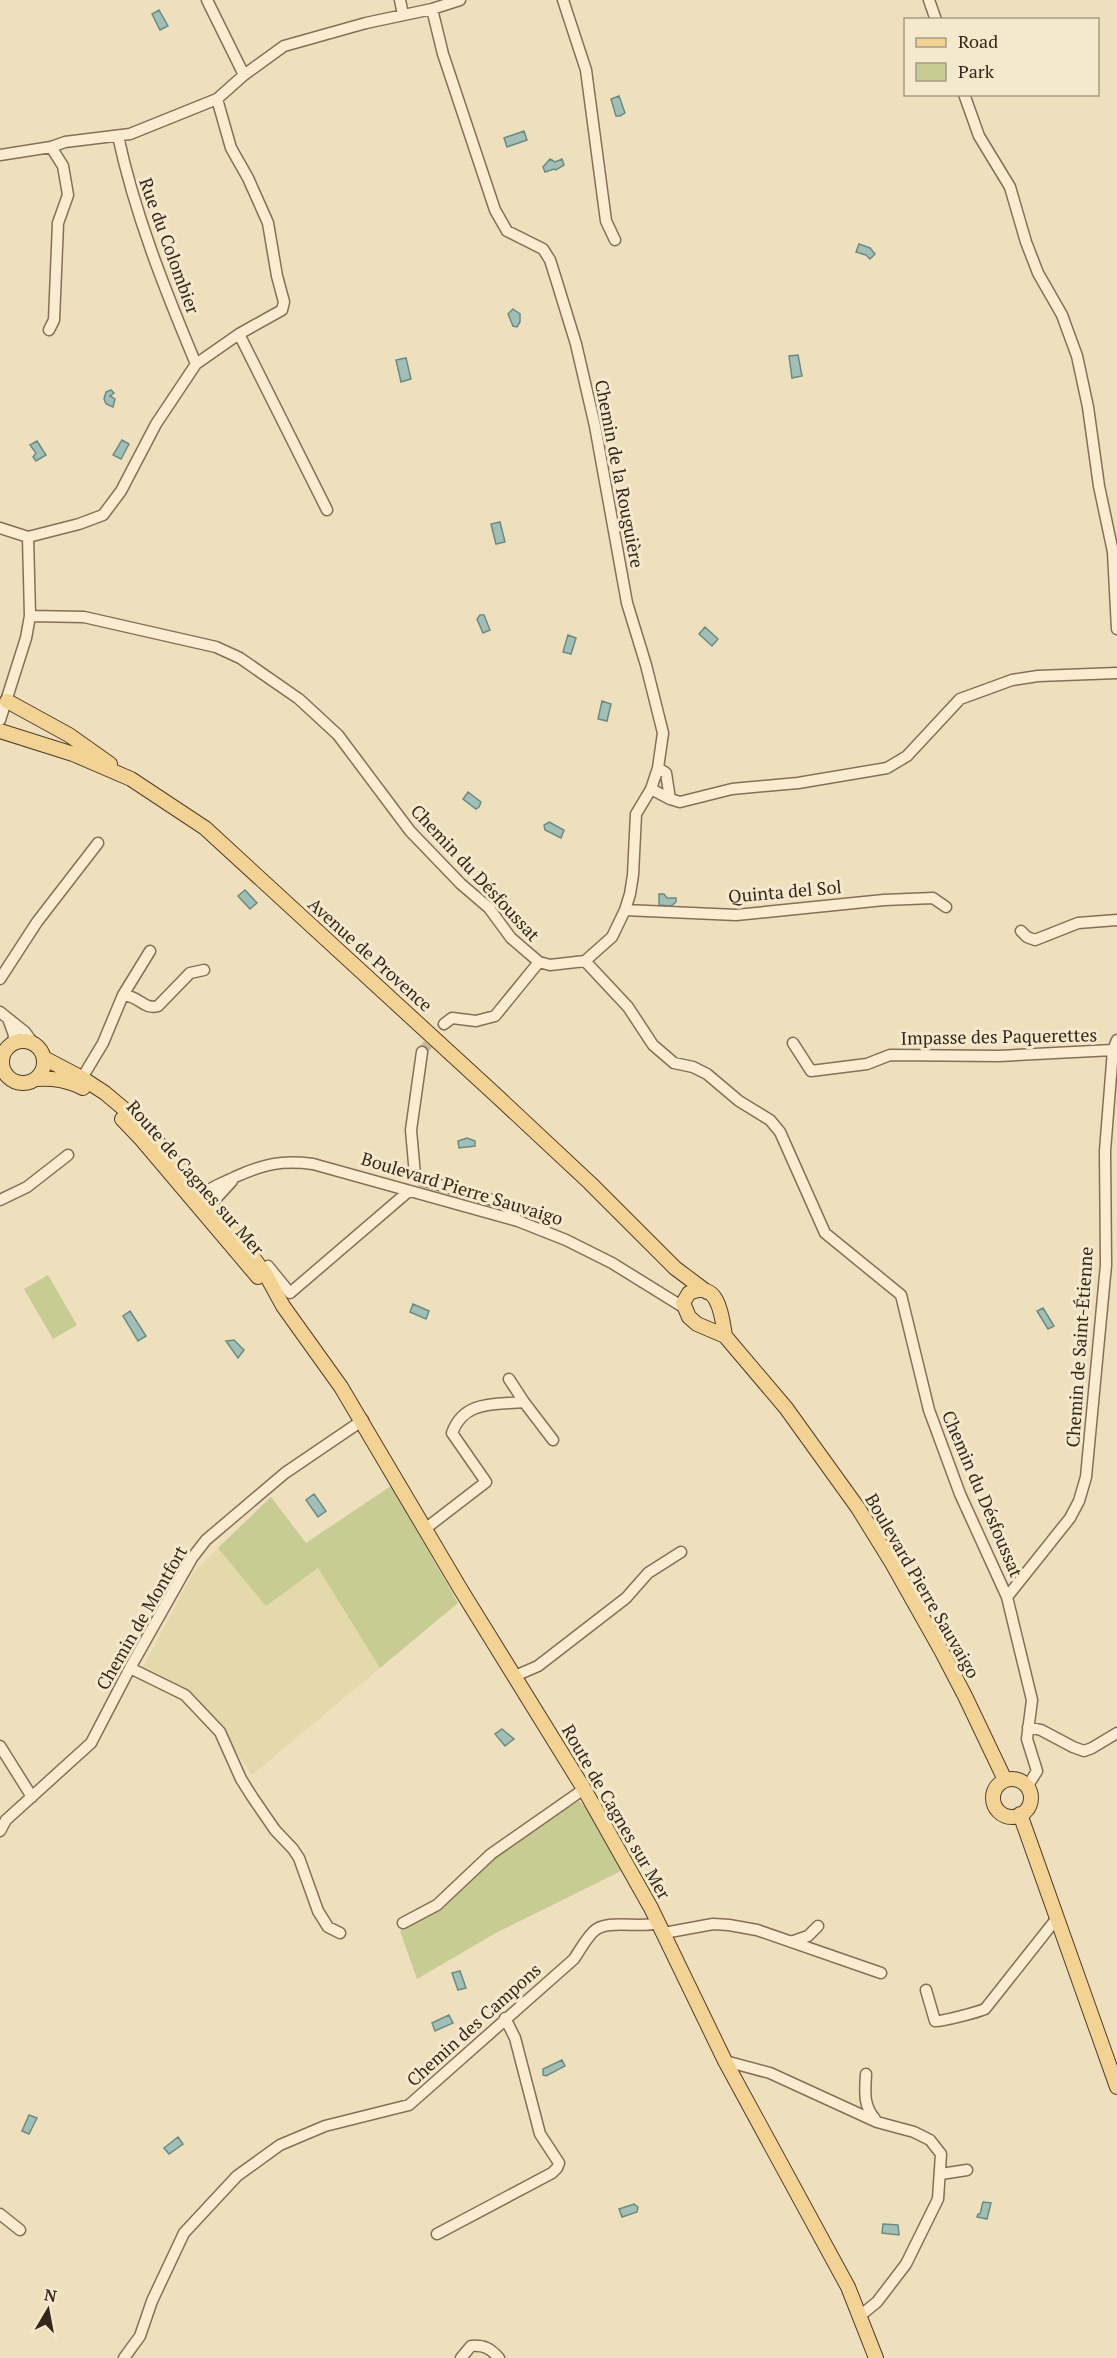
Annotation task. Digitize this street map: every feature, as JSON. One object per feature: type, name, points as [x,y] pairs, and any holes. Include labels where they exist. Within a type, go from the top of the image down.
[{"type":"main road","points":[[7,701],[69,735],[131,779]]},
{"type":"main road","name":"Avenue de Provence","points":[[0,731],[73,754],[131,779],[205,828],[590,1183],[675,1268],[707,1292]]},
{"type":"main road","points":[[0,1036],[13,1043]]},
{"type":"main road","points":[[27,1041],[33,1043],[42,1052],[44,1058],[41,1073],[29,1083],[12,1081],[1,1069],[2,1052],[13,1043],[27,1041]]},
{"type":"main road","name":"Route de Cagnes sur Mer","points":[[44,1058],[82,1078],[124,1108],[161,1146],[259,1272],[363,1420],[425,1529],[584,1789],[661,1928],[725,2061],[848,2287],[861,2315],[876,2358]]},
{"type":"main road","name":"Route de Cagnes sur Mer","points":[[36,1079],[56,1078],[69,1082],[83,1088],[118,1114],[234,1250],[259,1272]]},
{"type":"main road","points":[[205,1200],[208,1212],[231,1238],[234,1250]]},
{"type":"main road","name":"Avenue de Provence","points":[[675,1268],[685,1300]]},
{"type":"main road","points":[[698,1290],[707,1292],[720,1306],[721,1315],[717,1322],[709,1327],[697,1324],[688,1317],[685,1300],[698,1290]]},
{"type":"main road","name":"Boulevard Pierre Sauvaigo","points":[[721,1315],[725,1336]]},
{"type":"main road","name":"Boulevard Pierre Sauvaigo","points":[[709,1327],[725,1336],[800,1426],[858,1508],[960,1687],[1005,1780]]},
{"type":"main road","points":[[1017,1779],[1027,1787],[1030,1793],[1029,1805],[1020,1814],[1014,1816],[1003,1814],[995,1805],[993,1794],[999,1784],[1005,1780],[1017,1779]]},
{"type":"main road","points":[[1020,1814],[1117,2087]]},
{"type":"street","points":[[207,0],[244,75]]},
{"type":"street","points":[[400,0],[404,15]]},
{"type":"street","points":[[0,155],[51,147],[65,142],[130,134],[217,99],[244,75],[284,46],[460,0]]},
{"type":"street","points":[[562,0],[586,70],[606,221],[615,240]]},
{"type":"street","points":[[929,0],[935,18]]},
{"type":"street","name":"Chemin de la Rouguière","points":[[432,9],[443,54],[495,210],[507,231],[543,249],[550,260],[595,426],[627,603],[663,732],[658,768],[651,789],[636,814],[633,874],[625,910],[612,938],[585,961]]},
{"type":"street","points":[[965,96],[979,136],[1010,187],[1034,263],[1062,315],[1077,356],[1088,407],[1099,486],[1113,552],[1117,629]]},
{"type":"street","points":[[0,528],[28,537],[104,515],[121,491],[168,404],[196,364],[239,334],[282,310],[284,302],[267,223],[248,178],[231,148],[217,99]]},
{"type":"street","name":"Rue du Colombier","points":[[118,136],[128,181],[168,298],[196,364]]},
{"type":"street","points":[[49,330],[54,320],[58,223],[68,195],[63,166],[51,147]]},
{"type":"street","points":[[239,334],[327,510]]},
{"type":"street","points":[[0,720],[26,638],[30,616],[28,537]]},
{"type":"street","name":"Chemin du Désfoussat","points":[[30,616],[84,617],[216,647],[240,658],[298,699],[338,735],[410,831],[461,884],[489,908],[511,938],[539,962],[550,964],[585,961],[628,1007],[652,1045],[674,1063],[693,1067],[707,1074],[739,1101],[770,1120],[780,1132],[825,1233],[901,1295],[929,1410],[960,1494],[1007,1598],[1032,1700],[1027,1739],[1037,1771],[1027,1787]]},
{"type":"street","points":[[651,789],[680,802],[732,789],[798,783],[887,768],[907,756],[960,699],[1012,680],[1038,676],[1117,674]]},
{"type":"street","points":[[658,768],[666,773],[670,798]]},
{"type":"street","points":[[0,979],[37,922],[98,843]]},
{"type":"street","name":"Quinta del Sol","points":[[625,910],[736,915],[873,901],[933,898],[946,907]]},
{"type":"street","points":[[1021,931],[1027,937],[1035,940],[1078,923],[1117,920]]},
{"type":"street","points":[[82,1078],[103,1043],[123,995],[150,951]]},
{"type":"street","points":[[444,1024],[452,1018],[476,1021],[495,1016],[539,962]]},
{"type":"street","points":[[123,995],[133,996],[147,1006],[158,1006],[190,973],[204,970]]},
{"type":"street","points":[[0,1012],[25,1032],[33,1043]]},
{"type":"street","points":[[9,1020],[14,1035],[13,1043]]},
{"type":"street","name":"Impasse des Paquerettes","points":[[794,1043],[811,1071],[867,1064],[890,1055],[999,1056],[1115,1045]]},
{"type":"street","name":"Chemin de Saint-Étienne","points":[[1007,1598],[1070,1518],[1079,1501],[1086,1477],[1106,1265],[1106,1151],[1115,1045]]},
{"type":"street","points":[[422,1052],[411,1130],[415,1175],[422,1180],[503,1203],[518,1221]]},
{"type":"street","points":[[118,1114],[136,1128],[195,1197],[205,1200]]},
{"type":"street","points":[[0,1200],[27,1187],[68,1155]]},
{"type":"street","name":"Boulevard Pierre Sauvaigo","points":[[205,1200],[211,1187],[271,1163],[313,1164],[518,1221],[566,1240],[612,1263],[670,1298],[685,1300]]},
{"type":"street","points":[[259,1272],[268,1266],[290,1293],[409,1191]]},
{"type":"street","points":[[509,1379],[552,1440]]},
{"type":"street","points":[[425,1529],[486,1482],[452,1433],[456,1422],[464,1412],[476,1407],[524,1402]]},
{"type":"street","name":"Chemin de Montfort","points":[[0,1831],[6,1820],[91,1743],[192,1558],[206,1540],[285,1473],[363,1420]]},
{"type":"street","points":[[515,1676],[538,1666],[626,1598],[648,1573],[681,1552]]},
{"type":"street","points":[[130,1668],[185,1695],[220,1732],[241,1779],[275,1830],[299,1858],[318,1911],[328,1927],[340,1933]]},
{"type":"street","points":[[1028,1727],[1041,1730],[1084,1751],[1117,1733]]},
{"type":"street","points":[[0,1746],[32,1797]]},
{"type":"street","points":[[403,1923],[437,1905],[491,1854],[584,1789]]},
{"type":"street","points":[[926,1990],[935,2021],[940,2023],[956,2016],[985,2009],[1058,1918]]},
{"type":"street","name":"Chemin des Campons","points":[[124,2358],[140,2336],[152,2301],[184,2233],[237,2176],[280,2145],[325,2126],[409,2105],[573,1959],[594,1930],[606,1925],[661,1928],[713,1924],[757,1930],[881,1973]]},
{"type":"street","points":[[791,1942],[808,1936],[818,1926]]},
{"type":"street","points":[[437,2234],[552,2173],[559,2163],[540,2134],[515,2038],[505,2018]]},
{"type":"street","points":[[725,2061],[770,2073],[877,2122],[914,2132],[930,2140],[942,2154],[938,2199],[906,2264],[877,2302],[861,2315]]},
{"type":"street","points":[[866,2074],[865,2101],[868,2111],[877,2122]]},
{"type":"street","points":[[941,2174],[968,2170]]},
{"type":"street","points":[[0,2214],[20,2230]]},
{"type":"street","points":[[461,2358],[471,2346],[482,2345],[491,2349],[499,2358]]},
{"type":"shaded area","points":[[218,1548],[266,1606],[318,1568],[380,1668],[252,1775],[213,1717],[142,1669],[193,1573]]},
{"type":"green space","points":[[48,1275],[77,1325],[53,1339],[24,1289]]},
{"type":"green space","points":[[391,1486],[458,1603],[380,1668],[318,1568],[266,1606],[218,1548],[271,1497],[306,1543]]},
{"type":"green space","points":[[579,1801],[586,1807],[623,1870],[494,1934],[417,1979],[400,1931],[440,1908],[481,1868],[526,1833]]},
{"type":"water","points":[[159,10],[168,26],[160,30],[152,14]]},
{"type":"water","points":[[619,96],[625,113],[616,116],[611,99]]},
{"type":"water","points":[[524,131],[527,140],[507,147],[504,138]]},
{"type":"water","points":[[550,159],[555,162],[562,159],[564,165],[556,170],[545,172],[543,167]]},
{"type":"water","points":[[859,244],[870,248],[875,254],[870,259],[856,252]]},
{"type":"water","points":[[513,309],[520,314],[517,327],[513,326],[508,314]]},
{"type":"water","points":[[798,355],[802,376],[792,378],[789,356]]},
{"type":"water","points":[[406,358],[411,379],[401,382],[396,360]]},
{"type":"water","points":[[111,390],[114,393],[110,396],[115,399],[113,407],[106,404],[104,399],[106,392]]},
{"type":"water","points":[[122,440],[129,444],[121,459],[113,455]]},
{"type":"water","points":[[37,441],[46,455],[36,461],[33,457],[36,453],[30,445]]},
{"type":"water","points":[[500,522],[505,542],[496,544],[491,524]]},
{"type":"water","points":[[480,615],[484,615],[490,630],[483,633],[477,619]]},
{"type":"water","points":[[705,627],[718,639],[712,646],[699,634]]},
{"type":"water","points":[[568,635],[576,638],[571,654],[563,652]]},
{"type":"water","points":[[602,701],[611,704],[607,721],[598,719]]},
{"type":"water","points":[[468,792],[481,802],[476,809],[463,799]]},
{"type":"water","points":[[549,822],[564,830],[561,838],[545,830],[544,825]]},
{"type":"water","points":[[245,890],[257,903],[250,909],[238,896]]},
{"type":"water","points":[[659,894],[664,894],[667,898],[676,898],[676,902],[671,906],[659,905]]},
{"type":"water","points":[[467,1138],[475,1141],[475,1146],[459,1148],[458,1141]]},
{"type":"water","points":[[413,1304],[429,1311],[426,1319],[410,1312]]},
{"type":"water","points":[[1043,1308],[1054,1326],[1048,1329],[1037,1311]]},
{"type":"water","points":[[130,1311],[146,1336],[138,1341],[123,1316]]},
{"type":"water","points":[[234,1340],[244,1350],[238,1358],[226,1341]]},
{"type":"water","points":[[314,1494],[326,1511],[318,1517],[306,1500]]},
{"type":"water","points":[[502,1729],[514,1739],[505,1746],[495,1734]]},
{"type":"water","points":[[460,1971],[466,1988],[458,1990],[452,1973]]},
{"type":"water","points":[[449,2015],[453,2023],[435,2031],[432,2023]]},
{"type":"water","points":[[562,2060],[565,2066],[546,2076],[543,2075],[543,2069]]},
{"type":"water","points":[[29,2115],[37,2118],[29,2134],[22,2131]]},
{"type":"water","points":[[178,2137],[183,2144],[169,2154],[164,2148]]},
{"type":"water","points":[[983,2202],[991,2203],[987,2219],[977,2217]]},
{"type":"water","points":[[634,2204],[638,2207],[637,2212],[622,2217],[619,2209]]},
{"type":"water","points":[[883,2224],[898,2225],[899,2235],[882,2233]]},
{"type":"tunnel","points":[[422,1052],[444,1024]]}]
